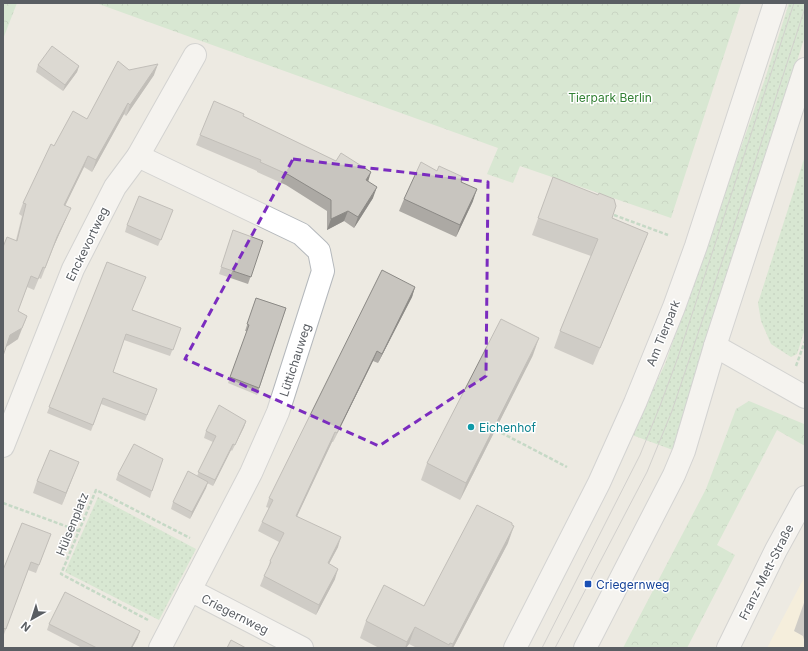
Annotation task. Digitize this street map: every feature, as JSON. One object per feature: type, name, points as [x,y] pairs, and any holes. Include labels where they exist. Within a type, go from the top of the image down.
[{"type":"street","name":"Am Tierpark","points":[[515,648],[599,483],[635,402],[674,307],[696,246],[775,3]]},
{"type":"street","name":"Enckevortweg","points":[[3,446],[73,269],[115,187],[138,156],[195,54]]},
{"type":"street","points":[[585,648],[674,475],[684,451],[715,346],[805,69]]},
{"type":"street","name":"Lüttichauweg","points":[[138,156],[301,234],[319,251],[323,271],[278,412],[251,473],[164,640]]},
{"type":"street","points":[[715,346],[805,397]]},
{"type":"street","name":"Franz-Mett-Straße","points":[[728,648],[776,550],[805,497]]},
{"type":"street","name":"Criegernweg","points":[[190,590],[302,648]]},
{"type":"path","points":[[614,215],[668,235]]},
{"type":"path","points":[[496,430],[567,466]]},
{"type":"path","name":"Hülsenplatz","points":[[164,640],[61,574],[96,490],[212,549]]},
{"type":"path","points":[[3,503],[79,531]]},
{"type":"highlighted area","points":[[293,159],[488,182],[486,376],[379,446],[185,359]]},
{"type":"shaded area","points":[[805,576],[805,648],[767,648]]},
{"type":"green space","points":[[3,3],[17,3],[3,39]]},
{"type":"green space","name":"Tierpark Berlin","points":[[96,3],[741,3],[671,218],[520,166],[513,183],[487,174],[498,148]]},
{"type":"green space","points":[[789,3],[805,3],[805,36],[673,450],[632,435],[665,364],[765,79]]},
{"type":"green space","points":[[805,156],[805,329],[797,354],[791,357],[771,344],[761,321],[758,303]]},
{"type":"green space","points":[[749,401],[804,424],[805,446],[777,430],[717,545],[735,555],[687,648],[623,648],[706,489],[736,409]]},
{"type":"green space","points":[[98,497],[196,549],[159,620],[65,572]]},
{"type":"building","points":[[52,46],[79,66],[65,85],[38,65]]},
{"type":"building","points":[[118,61],[129,70],[158,64],[130,105],[128,103],[96,160],[88,156],[64,205],[71,208],[57,237],[45,268],[43,267],[38,279],[31,276],[18,311],[27,316],[22,328],[10,335],[3,356],[3,247],[7,237],[17,241],[26,204],[23,203],[51,144],[54,146],[73,111],[87,119]]},
{"type":"building","points":[[214,101],[244,114],[243,116],[336,161],[341,153],[371,172],[366,180],[377,187],[358,217],[348,211],[331,219],[331,200],[289,175],[260,162],[261,160],[200,135]]},
{"type":"building","points":[[421,162],[437,171],[439,166],[463,177],[461,182],[477,189],[460,225],[404,199]]},
{"type":"building","points":[[553,177],[598,195],[599,193],[614,199],[616,206],[612,218],[648,233],[600,348],[560,331],[598,239],[538,218]]},
{"type":"building","points":[[139,196],[173,210],[161,240],[127,225]]},
{"type":"building","points":[[233,230],[263,241],[251,277],[221,267]]},
{"type":"building","points":[[107,262],[146,277],[132,310],[181,328],[173,350],[126,334],[113,372],[157,389],[147,415],[103,398],[93,425],[49,407]]},
{"type":"building","points":[[382,270],[415,287],[382,354],[377,351],[337,433],[335,432],[296,516],[341,537],[328,563],[338,569],[319,605],[264,576],[284,533],[262,522],[273,500],[269,498]]},
{"type":"building","points":[[256,298],[286,308],[259,388],[230,377],[249,325],[247,324]]},
{"type":"building","name":"Eichenhof","points":[[501,319],[539,338],[466,483],[427,463]]},
{"type":"building","points":[[219,405],[246,421],[235,445],[233,444],[215,480],[198,472],[216,436],[206,431]]},
{"type":"building","points":[[134,444],[163,459],[152,491],[118,474]]},
{"type":"building","points":[[50,450],[79,462],[66,493],[37,481]]},
{"type":"building","points":[[188,471],[208,482],[192,512],[173,502]]},
{"type":"building","points":[[477,505],[512,523],[514,526],[453,644],[450,643],[449,645],[415,627],[407,642],[366,621],[384,585],[424,606]]},
{"type":"building","points":[[22,523],[51,534],[39,565],[31,562],[6,629],[3,628],[3,570]]},
{"type":"building","points":[[65,592],[140,631],[131,648],[97,648],[49,624]]},
{"type":"building","points":[[231,640],[246,648],[227,648]]},
{"type":"tram line","points":[[542,648],[640,455],[660,406],[678,357],[794,3]]},
{"type":"tram line","points":[[555,648],[647,472],[672,411],[805,8]]},
{"type":"place","name":"Eichenhof","points":[[471,427]]},
{"type":"place","name":"Criegernweg","points":[[588,584]]}]
